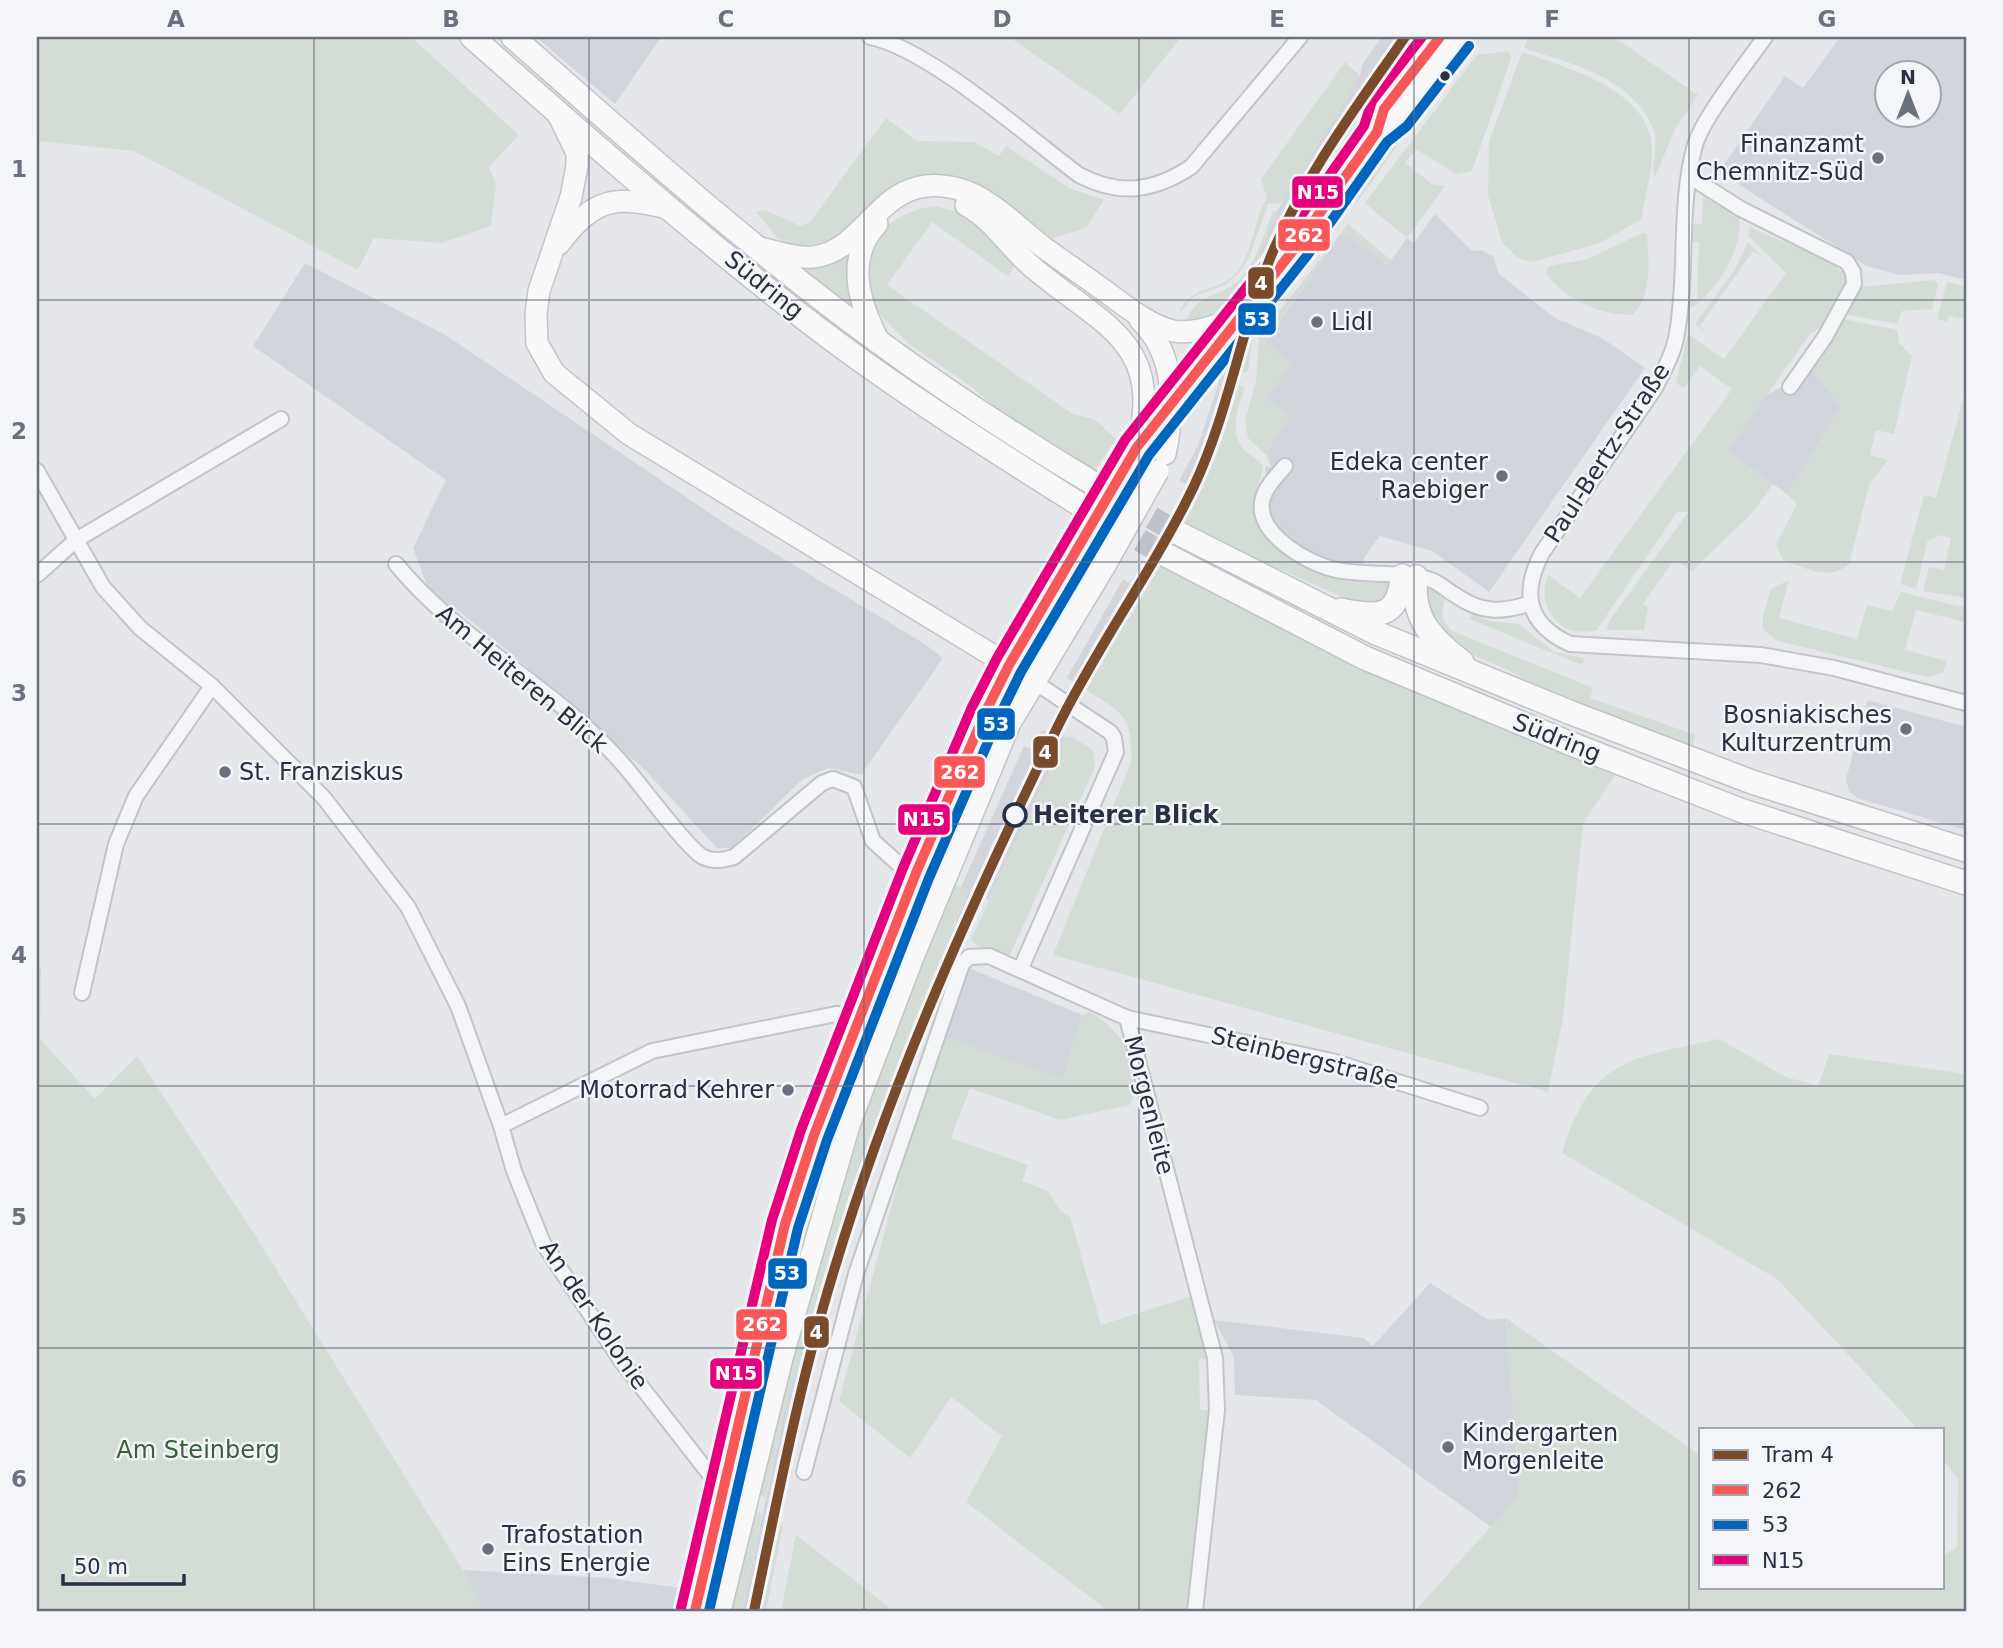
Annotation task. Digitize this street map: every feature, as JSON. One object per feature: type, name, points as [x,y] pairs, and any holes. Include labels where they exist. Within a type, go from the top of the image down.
[{"type":"main road","name":"Südring","points":[[472,37],[668,208],[787,305],[888,380],[1079,504]]},
{"type":"main road","name":"Südring","points":[[513,37],[755,247],[879,342],[1009,432],[1091,482]]},
{"type":"main road","points":[[1377,132],[1384,109],[1440,37]]},
{"type":"main road","points":[[695,1611],[785,1224],[814,1135],[916,873],[985,713],[1009,665],[1133,452],[1181,397],[1203,363],[1296,248],[1377,132],[1396,117],[1458,37]]},
{"type":"main road","points":[[557,112],[576,153],[577,166],[571,197],[539,290],[537,343],[554,373],[629,434],[1033,681]]},
{"type":"main road","points":[[720,1611],[782,1357],[849,1125],[884,1031],[1010,723],[1104,567],[1161,462],[1181,397],[1156,339],[1129,309],[1002,213],[955,188],[916,189],[896,197],[880,208],[849,241],[825,254],[797,256],[755,247]]},
{"type":"main road","points":[[879,342],[867,318],[857,285],[864,247],[872,229],[902,204],[938,197],[969,206],[1029,264],[1112,327],[1132,354],[1138,369],[1145,406],[1133,452]]},
{"type":"main road","points":[[549,260],[585,214],[607,201],[634,200],[668,208]]},
{"type":"main road","points":[[1129,309],[1174,331],[1210,327],[1241,317]]},
{"type":"main road","points":[[1138,369],[1153,391],[1181,397]]},
{"type":"main road","name":"Südring","points":[[1178,533],[1374,632],[1485,678],[1752,782],[1966,850]]},
{"type":"main road","name":"Südring","points":[[1164,554],[1365,658],[1569,743],[1740,810],[1966,883]]},
{"type":"main road","points":[[1315,603],[1358,613],[1390,610],[1398,602],[1409,577]]},
{"type":"main road","points":[[1409,577],[1421,622],[1445,648],[1485,678]]},
{"type":"street","points":[[870,37],[883,39],[916,55],[1079,175],[1097,185],[1136,190],[1173,179],[1191,167],[1300,37]]},
{"type":"street","name":"Paul-Bertz-Straße","points":[[1531,603],[1534,569],[1542,553],[1655,388],[1670,358],[1677,332],[1689,176],[1696,143],[1705,123],[1765,37]]},
{"type":"street","points":[[1689,176],[1741,209],[1847,262],[1853,272],[1854,284],[1825,337],[1790,387]]},
{"type":"street","points":[[37,575],[76,540],[281,419]]},
{"type":"street","points":[[1285,466],[1271,482],[1262,503],[1264,517],[1284,542],[1319,565],[1336,570],[1409,577],[1440,584],[1476,608],[1510,610],[1531,603],[1538,622],[1551,635],[1570,644],[1753,654],[1834,668],[1966,703]]},
{"type":"street","name":"An der Kolonie","points":[[37,471],[103,587],[140,628],[212,687],[324,798],[408,907],[458,1006],[501,1126],[514,1171],[543,1243],[622,1362],[711,1476],[724,1483]]},
{"type":"street","name":"Am Heiteren Blick","points":[[396,564],[435,607],[565,708],[610,750],[699,855],[720,861],[734,857],[822,783],[833,779],[854,787],[873,841],[903,868],[916,873]]},
{"type":"street","points":[[1021,968],[1116,752],[1114,738],[1110,732],[1033,681]]},
{"type":"street","points":[[82,993],[117,844],[131,808],[212,687]]},
{"type":"street","name":"Morgenleite","points":[[804,1472],[856,1274],[962,964],[969,957],[977,955],[1021,968],[1093,1005],[1127,1018],[1215,1357],[1217,1410],[1195,1611]]},
{"type":"street","points":[[501,1126],[652,1051],[836,1014],[860,1020],[884,1031]]},
{"type":"street","name":"Steinbergstraße","points":[[1127,1018],[1332,1061],[1480,1108]]},
{"type":"shaded area","points":[[536,37],[661,37],[615,104]]},
{"type":"shaded area","points":[[1382,37],[1420,37],[1386,83],[1376,87],[1350,124],[1297,211],[1275,255],[1248,285],[1255,259],[1277,211],[1360,76],[1362,65]]},
{"type":"shaded area","name":"Finanzamt Chemnitz-Süd","points":[[1840,37],[1966,37],[1966,280],[1939,273],[1899,275],[1867,266],[1719,172],[1785,76],[1803,88]]},
{"type":"shaded area","points":[[1435,214],[1472,251],[1481,250],[1493,256],[1499,274],[1555,318],[1602,338],[1645,368],[1489,592],[1432,551],[1380,536],[1364,558],[1363,572],[1336,570],[1272,530],[1265,470],[1266,466],[1271,468],[1267,450],[1290,416],[1266,399],[1265,343],[1340,235],[1349,236],[1388,264],[1407,238],[1414,243]]},
{"type":"shaded area","points":[[305,263],[444,334],[729,526],[925,644],[943,658],[861,775],[828,768],[803,779],[732,848],[717,848],[645,770],[518,659],[459,611],[430,593],[413,548],[446,480],[253,346]]},
{"type":"shaded area","points":[[1253,317],[1216,451],[1200,492],[1179,481],[1198,445],[1233,340]]},
{"type":"shaded area","points":[[1813,371],[1841,407],[1787,494],[1727,451],[1766,395]]},
{"type":"shaded area","points":[[1123,579],[1143,592],[1125,612],[1082,687],[1067,678]]},
{"type":"shaded area","points":[[1868,700],[1966,727],[1966,830],[1857,798],[1849,791],[1846,779]]},
{"type":"shaded area","points":[[1041,731],[1051,731],[1066,737],[989,900],[983,898],[940,990],[879,1150],[822,1323],[759,1611],[742,1611],[784,1413],[808,1320],[864,1147],[968,891],[961,887],[1024,746],[1033,750]]},
{"type":"shaded area","points":[[969,968],[1082,1015],[1063,1079],[946,1038]]},
{"type":"shaded area","name":"Kindergarten Morgenleite","points":[[1430,1283],[1489,1320],[1506,1318],[1520,1494],[1492,1528],[1316,1400],[1235,1395],[1234,1357],[1214,1320],[1363,1338],[1373,1346]]},
{"type":"shaded area","points":[[463,1570],[608,1578],[680,1588],[674,1611],[483,1611]]},
{"type":"green space","points":[[37,37],[411,37],[519,135],[489,167],[496,184],[491,226],[442,243],[374,238],[358,270],[134,151],[37,141]]},
{"type":"green space","points":[[1009,37],[1181,37],[1120,114]]},
{"type":"green space","points":[[1529,37],[1614,37],[1698,95],[1675,129],[1655,177],[1654,131],[1645,113],[1632,98],[1599,75],[1524,48]]},
{"type":"green space","points":[[1509,51],[1511,58],[1472,171],[1456,174],[1416,149],[1405,163],[1432,184],[1445,186],[1407,238],[1365,203],[1477,55]]},
{"type":"green space","points":[[1522,52],[1583,74],[1622,96],[1638,111],[1648,129],[1652,150],[1642,219],[1600,243],[1533,262],[1518,258],[1502,242],[1488,195],[1489,142]]},
{"type":"green space","points":[[1345,62],[1360,76],[1282,203],[1268,204],[1249,258],[1227,284],[1193,297],[1179,314],[1188,299],[1228,280],[1241,266],[1267,198],[1261,179]]},
{"type":"green space","points":[[1376,87],[1389,93],[1327,179],[1322,179],[1300,212],[1297,211]]},
{"type":"green space","points":[[1409,106],[1416,119],[1355,205],[1362,172]]},
{"type":"green space","points":[[886,118],[917,141],[974,142],[999,156],[1006,146],[1069,188],[1104,200],[1086,228],[1053,238],[947,181],[829,245],[793,249],[776,236],[756,212],[765,210],[800,226],[810,222]]},
{"type":"green space","points":[[1703,191],[1738,209],[1738,238],[1718,282],[1696,305],[1684,312],[1685,300],[1697,300],[1699,242],[1691,242],[1692,224],[1702,224]]},
{"type":"green space","points":[[936,206],[969,215],[1016,265],[1008,276],[932,222],[887,285],[1073,414],[1096,420],[1116,440],[1093,472],[1026,436],[972,387],[909,344],[868,303],[867,259],[876,238],[903,216]]},
{"type":"green space","points":[[1273,211],[1277,211],[1255,266],[1237,295],[1208,316],[1186,323],[1196,305],[1234,284],[1248,270]]},
{"type":"green space","points":[[1331,223],[1341,223],[1253,331],[1248,372],[1238,373],[1259,308],[1315,235]]},
{"type":"green space","points":[[1348,224],[1391,260],[1388,264],[1349,237],[1347,239],[1340,235],[1265,342],[1292,362],[1267,399],[1290,416],[1267,449],[1271,469],[1266,455],[1248,438],[1245,421],[1256,380],[1259,337]]},
{"type":"green space","points":[[1749,227],[1830,261],[1845,275],[1843,293],[1830,317],[1810,334],[1727,451],[1773,484],[1752,513],[1692,571],[1674,560],[1643,604],[1648,608],[1644,630],[1606,630],[1610,620],[1688,512],[1677,512],[1596,631],[1567,629],[1560,625],[1547,606],[1544,590],[1548,575],[1580,598],[1732,389],[1700,366],[1683,389],[1676,382],[1688,334],[1724,359],[1786,273],[1748,236]]},
{"type":"green space","points":[[1644,232],[1647,235],[1648,278],[1643,299],[1632,315],[1608,312],[1584,304],[1564,291],[1546,274],[1549,266],[1588,259]]},
{"type":"green space","points":[[1748,242],[1763,257],[1753,251],[1700,326],[1708,335],[1695,324],[1735,269]]},
{"type":"green space","points":[[852,247],[862,315],[794,266]]},
{"type":"green space","points":[[1934,280],[1938,284],[1932,309],[1902,311],[1897,324],[1839,313],[1854,291],[1861,287]]},
{"type":"green space","points":[[1947,282],[1966,287],[1966,320],[1949,316],[1947,322],[1937,319]]},
{"type":"green space","points":[[1838,318],[1897,330],[1899,343],[1912,356],[1894,434],[1876,430],[1870,455],[1888,460],[1869,485],[1849,564],[1825,573],[1808,570],[1783,560],[1776,544],[1797,504],[1787,494],[1841,407],[1813,371]]},
{"type":"green space","points":[[1235,384],[1245,387],[1236,417],[1238,440],[1263,466],[1255,517],[1266,536],[1288,555],[1324,575],[1393,584],[1398,600],[1365,607],[1182,526],[1212,457]]},
{"type":"green space","points":[[1966,389],[1966,598],[1923,591],[1929,567],[1944,570],[1951,538],[1940,535],[1927,542],[1916,589],[1900,584],[1924,495],[1936,498]]},
{"type":"green space","points":[[1161,564],[1615,775],[1583,824],[1563,1018],[1548,1092],[1053,955],[1131,762],[1130,733],[1122,716],[1082,687],[1125,611],[1132,613]]},
{"type":"green space","points":[[1789,580],[1779,618],[1857,639],[1867,605],[1892,611],[1901,592],[1966,608],[1966,622],[1916,610],[1905,650],[1947,661],[1943,673],[1927,677],[1778,641],[1763,630],[1763,616],[1771,589]]},
{"type":"green space","points":[[1429,587],[1441,591],[1445,597],[1442,616],[1450,630],[1593,688],[1590,698],[1696,735],[1692,747],[1572,705],[1506,669],[1439,640],[1422,594]]},
{"type":"green space","points":[[1473,614],[1489,621],[1519,624],[1554,652],[1585,658],[1582,665],[1469,619]]},
{"type":"green space","points":[[1071,736],[1093,750],[1095,767],[1010,955],[989,952],[971,939],[1066,737]]},
{"type":"green space","points":[[953,883],[968,890],[864,1147],[784,1413],[765,1498],[758,1493],[769,1435],[864,1109]]},
{"type":"green space","name":"Am Steinberg","points":[[37,965],[41,968],[40,1039],[95,1099],[137,1056],[255,1235],[463,1570],[483,1611],[37,1611]]},
{"type":"green space","points":[[1090,1012],[1113,1029],[1129,1051],[1136,1077],[1130,1105],[1060,1120],[970,1088],[951,1138],[1028,1165],[1022,1181],[1048,1191],[1061,1211],[1070,1217],[1101,1325],[1191,1296],[1209,1358],[1199,1359],[1200,1410],[1213,1410],[1189,1611],[1108,1611],[966,1502],[1002,1436],[951,1397],[910,1458],[839,1401],[906,1152],[946,1038],[1063,1079],[1082,1015]]},
{"type":"green space","points":[[862,1033],[865,1035],[848,1084],[842,1119],[737,1497],[730,1496],[784,1260],[824,1136]]},
{"type":"green space","points":[[1719,1039],[1786,1077],[1818,1086],[1829,1054],[1966,1074],[1966,1611],[1415,1611],[1520,1494],[1506,1318],[1699,1454],[1699,1588],[1944,1588],[1944,1555],[1957,1547],[1958,1479],[1944,1461],[1944,1428],[1917,1428],[1777,1279],[1562,1153],[1573,1122],[1586,1098],[1601,1080],[1618,1067],[1661,1051]]},
{"type":"green space","points":[[751,1512],[762,1513],[742,1611],[729,1611]]},
{"type":"green space","points":[[777,1521],[783,1526],[766,1611],[759,1611]]},
{"type":"green space","points":[[796,1535],[894,1611],[781,1611]]},
{"type":"tunnel","points":[[1093,483],[1178,533]]},
{"type":"tunnel","points":[[1081,506],[1164,554]]},
{"type":"tram line","name":"4","points":[[754,1611],[790,1438],[822,1310],[857,1197],[936,992],[995,858],[1058,726],[1091,665],[1162,547],[1194,486],[1217,428],[1263,278],[1287,221],[1334,140],[1405,37]]},
{"type":"transit line","name":"N15","points":[[681,1608],[772,1220],[801,1130],[903,868],[972,707],[997,658],[1125,440],[1284,240],[1364,126],[1372,101],[1422,37]]},
{"type":"transit line","name":"262","points":[[695,1611],[785,1224],[814,1135],[916,873],[985,713],[1009,665],[1137,447],[1295,248],[1377,132],[1384,109],[1440,37]]},
{"type":"transit line","name":"53","points":[[709,1611],[798,1228],[827,1140],[929,878],[998,719],[1021,672],[1149,455],[1306,257],[1387,142],[1407,126],[1469,46]]},
{"type":"place","name":"Finanzamt Chemnitz-Süd","points":[[1878,158]]},
{"type":"place","name":"Lidl","points":[[1317,322]]},
{"type":"place","name":"Edeka center Raebiger","points":[[1502,476]]},
{"type":"place","name":"Bosniakisches Kulturzentrum","points":[[1906,729]]},
{"type":"place","name":"St. Franziskus","points":[[225,772]]},
{"type":"place","name":"Heiterer Blick","points":[[1015,815]]},
{"type":"place","name":"Motorrad Kehrer","points":[[788,1090]]},
{"type":"place","name":"Kindergarten Morgenleite","points":[[1448,1447]]},
{"type":"place","name":"Trafostation Eins Energie","points":[[488,1549]]}]
